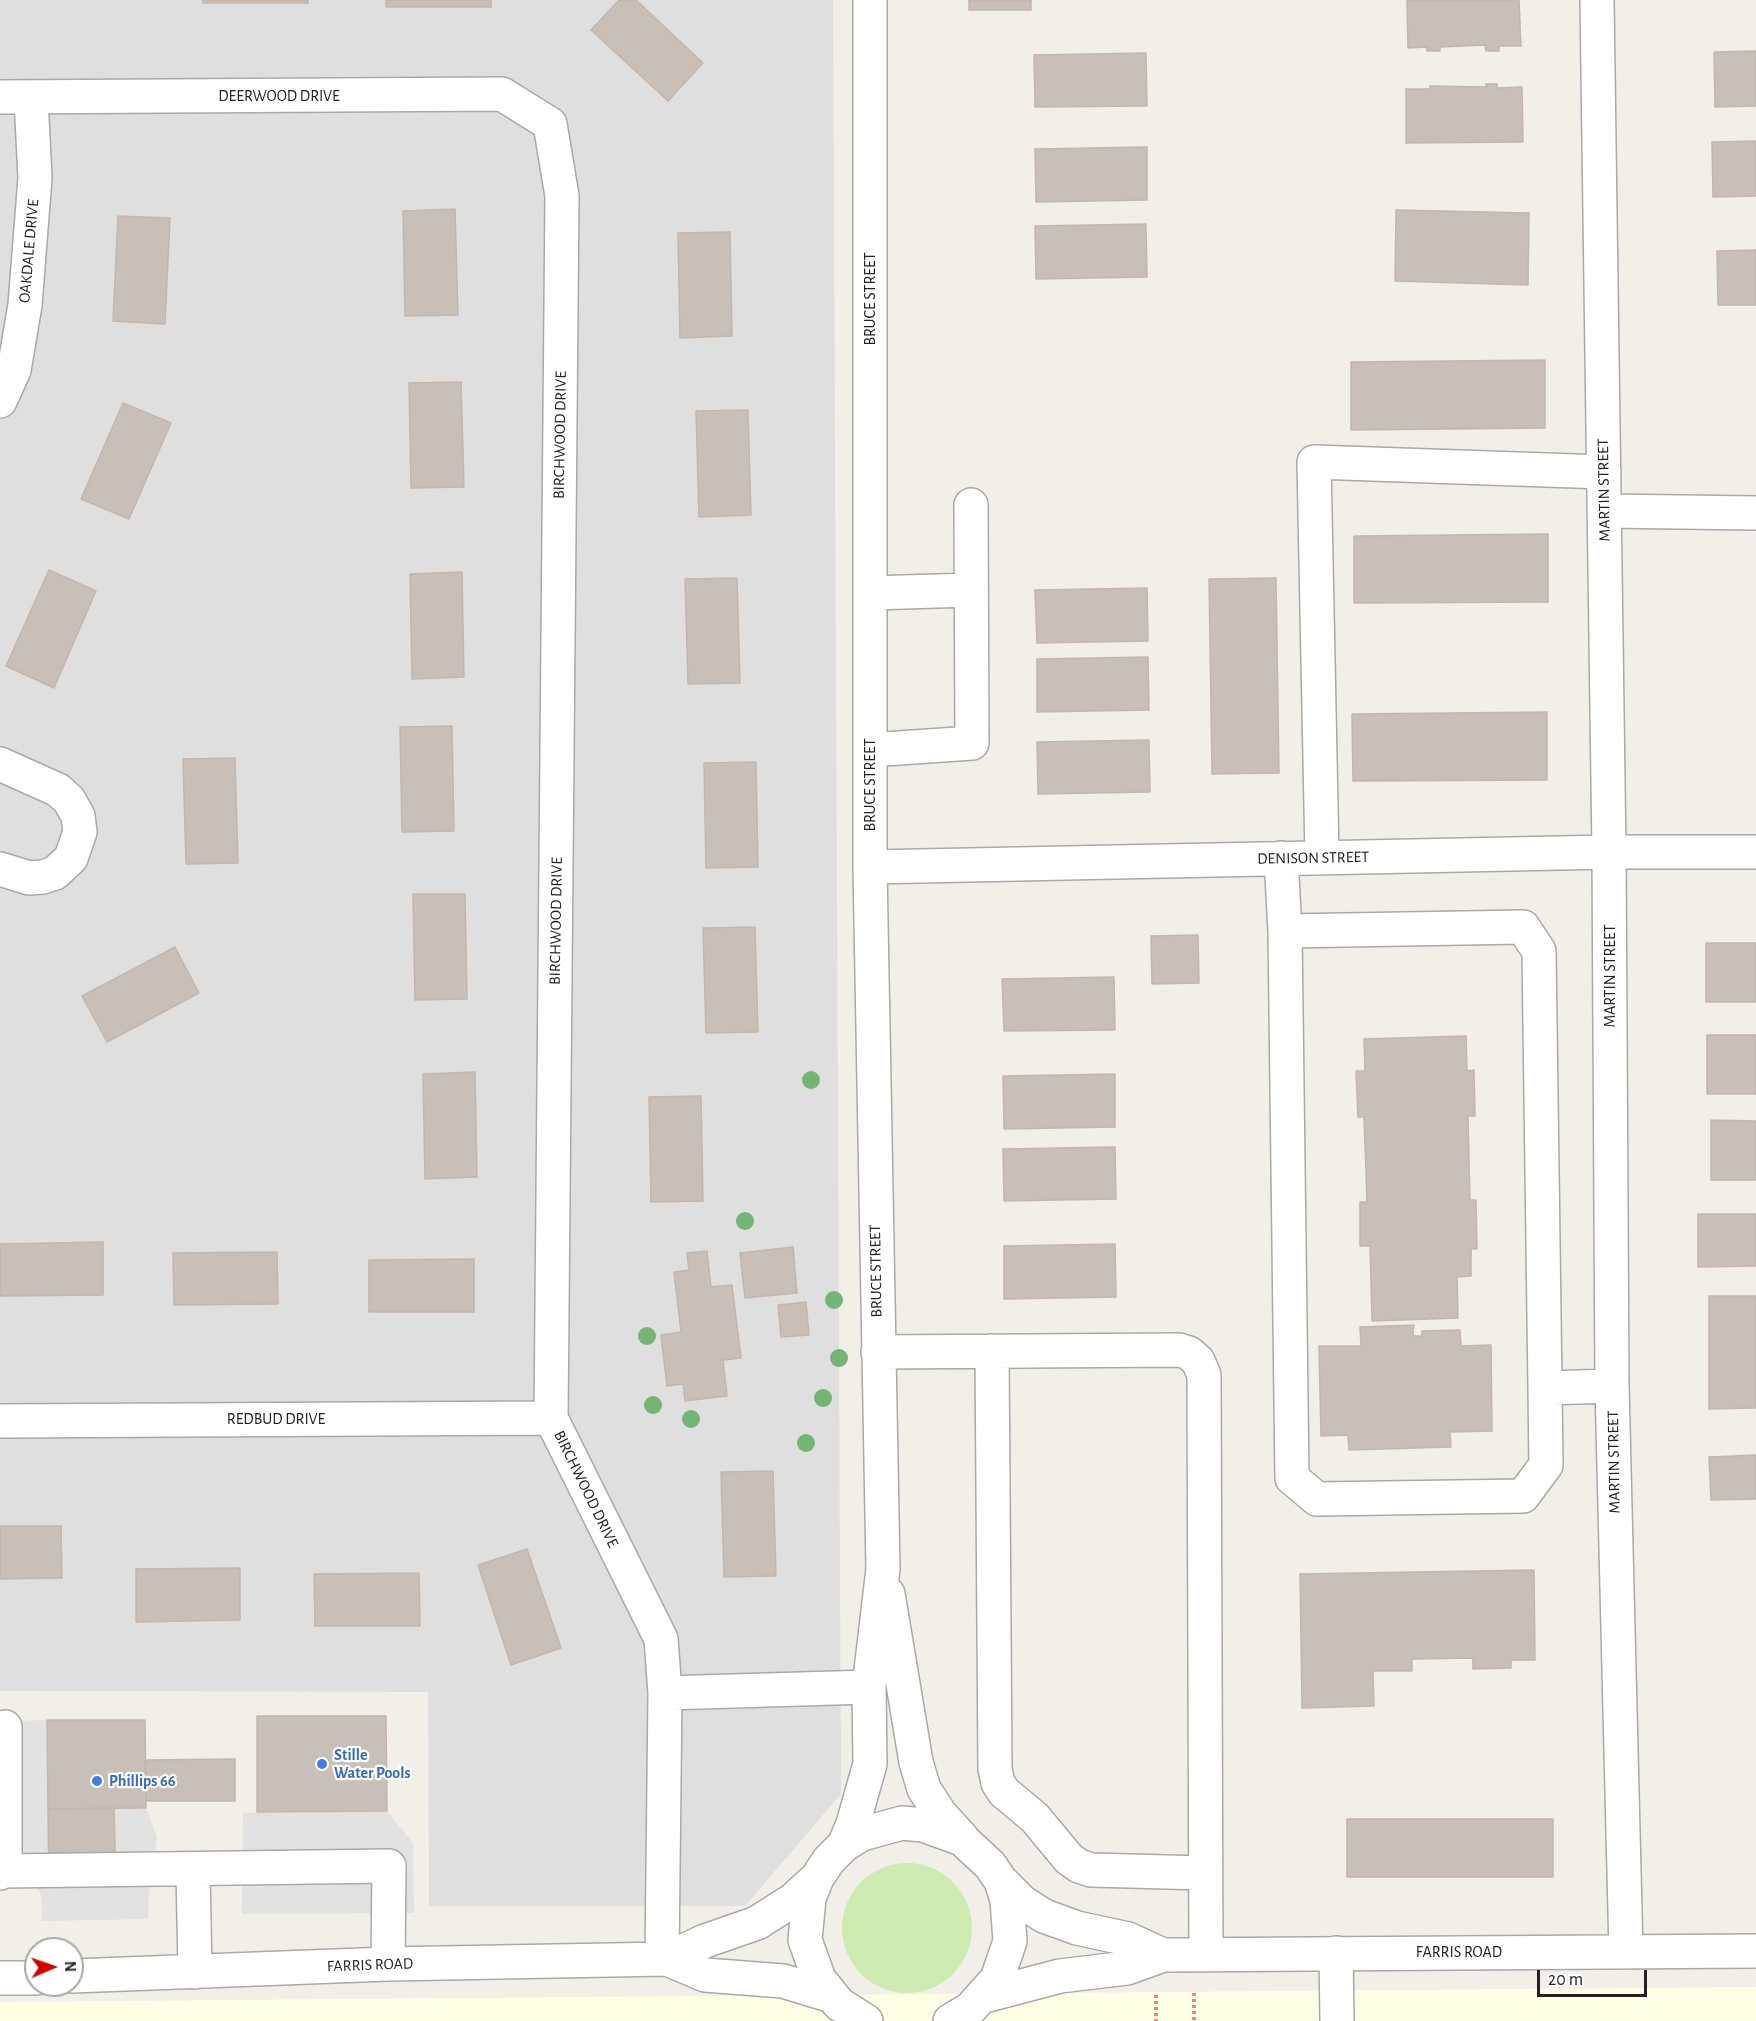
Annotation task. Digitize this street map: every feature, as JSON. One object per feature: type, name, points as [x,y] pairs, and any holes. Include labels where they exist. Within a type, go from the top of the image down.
[{"type":"street","name":"BRUCE STREET","points":[[870,0],[870,867],[884,1569],[916,1762],[924,1789],[941,1815],[962,1839]]},
{"type":"street","name":"MARTIN STREET","points":[[1597,0],[1609,852],[1612,1386],[1626,1952]]},
{"type":"street","name":"DEERWOOD DRIVE","points":[[16,98],[502,94],[550,124]]},
{"type":"street","name":"OAKDALE DRIVE","points":[[0,401],[14,370],[25,305],[35,178],[16,98]]},
{"type":"street","name":"BIRCHWOOD DRIVE","points":[[550,124],[562,196],[551,1418],[661,1639],[665,1693],[664,1959]]},
{"type":"street","points":[[1322,857],[1314,462],[1604,472]]},
{"type":"street","points":[[870,750],[972,743],[971,505]]},
{"type":"street","points":[[1605,511],[1756,513]]},
{"type":"street","points":[[870,593],[971,590]]},
{"type":"street","points":[[0,764],[58,790],[69,800],[78,816],[80,832],[71,858],[55,873],[43,878],[29,879],[0,869]]},
{"type":"street","name":"DENISON STREET","points":[[870,867],[1609,852],[1756,852]]},
{"type":"street","points":[[1281,858],[1285,931],[1292,1478],[1317,1499],[1523,1496],[1546,1465],[1539,951],[1523,927],[1285,931]]},
{"type":"street","points":[[878,1352],[1179,1350],[1190,1353],[1198,1361],[1204,1375],[1206,1954]]},
{"type":"street","points":[[992,1352],[998,1782],[1004,1792],[1035,1818],[1069,1859],[1079,1866],[1091,1869],[1205,1873]]},
{"type":"street","points":[[1545,1388],[1612,1386]]},
{"type":"street","name":"REDBUD DRIVE","points":[[0,1421],[551,1418]]},
{"type":"street","name":"BRUCE STREET","points":[[844,1845],[853,1824],[870,1764],[869,1687],[884,1569]]},
{"type":"street","points":[[665,1693],[869,1687]]},
{"type":"street","points":[[5,1727],[3,1872],[389,1866],[388,1964]]},
{"type":"street","points":[[850,2012],[819,1979],[805,1940],[809,1898],[817,1878],[829,1860],[844,1845],[862,1834],[902,1823],[933,1827],[962,1839],[990,1864],[1007,1900],[1010,1941],[1005,1961],[984,1996],[951,2021]]},
{"type":"street","points":[[193,1870],[195,1972]]},
{"type":"street","name":"FARRIS ROAD","points":[[664,1959],[705,1941],[757,1923],[793,1900],[817,1878]]},
{"type":"street","name":"FARRIS ROAD","points":[[1000,1881],[1022,1902],[1044,1916],[1077,1928],[1128,1938],[1163,1955]]},
{"type":"street","name":"FARRIS ROAD","points":[[984,1996],[1060,1976],[1127,1968],[1163,1955],[1756,1951]]},
{"type":"street","points":[[1336,1953],[1336,2021]]},
{"type":"street","name":"FARRIS ROAD","points":[[84,1976],[388,1964],[664,1959],[705,1975],[783,1981],[850,2012]]},
{"type":"street","points":[[0,1978],[24,1978]]},
{"type":"path","points":[[1156,1993],[1156,2021]]},
{"type":"path","points":[[1194,1993],[1194,2021]]},
{"type":"shaded area","points":[[0,0],[833,0],[841,1794],[745,1906],[429,1906],[428,1692],[0,1691]]},
{"type":"shaded area","points":[[47,1720],[116,1885],[114,1808],[146,1808],[157,1837],[148,1903],[149,1919],[42,1921],[41,1896],[15,1832],[16,1721]]},
{"type":"shaded area","points":[[387,1811],[413,1843],[414,1913],[242,1914],[243,1813]]},
{"type":"shaded area","points":[[1756,1987],[1756,2021],[0,2021],[0,2002]]},
{"type":"green space","points":[[907,1863],[932,1868],[953,1882],[967,1903],[972,1928],[967,1953],[953,1974],[932,1988],[907,1993],[882,1988],[861,1974],[847,1953],[842,1928],[847,1903],[861,1882],[882,1868]]},
{"type":"building","points":[[203,0],[308,0],[308,3],[203,3]]},
{"type":"building","points":[[386,0],[491,0],[491,7],[386,7]]},
{"type":"building","points":[[619,0],[636,0],[703,63],[668,101],[591,30]]},
{"type":"building","points":[[969,0],[1031,0],[1031,10],[969,10]]},
{"type":"building","points":[[1407,0],[1519,0],[1521,46],[1499,46],[1499,51],[1486,51],[1485,45],[1440,47],[1440,51],[1427,51],[1427,47],[1408,48]]},
{"type":"building","points":[[1756,51],[1756,106],[1715,107],[1714,52]]},
{"type":"building","points":[[1146,53],[1147,106],[1035,107],[1034,55]]},
{"type":"building","points":[[1486,84],[1497,84],[1497,88],[1522,87],[1523,142],[1406,143],[1406,89],[1430,89],[1430,86],[1486,87]]},
{"type":"building","points":[[1756,141],[1756,196],[1713,197],[1712,142]]},
{"type":"building","points":[[1147,147],[1147,200],[1036,202],[1035,149]]},
{"type":"building","points":[[455,209],[458,315],[405,316],[403,211]]},
{"type":"building","points":[[1396,210],[1529,213],[1528,285],[1395,281]]},
{"type":"building","points":[[118,216],[170,218],[165,324],[113,321]]},
{"type":"building","points":[[1146,224],[1147,277],[1036,279],[1035,226]]},
{"type":"building","points":[[730,232],[732,336],[680,338],[678,233]]},
{"type":"building","points":[[1756,250],[1756,305],[1718,305],[1717,251]]},
{"type":"building","points":[[1545,360],[1545,428],[1351,430],[1351,362]]},
{"type":"building","points":[[461,382],[464,487],[411,488],[409,383]]},
{"type":"building","points":[[123,403],[171,423],[129,519],[81,499]]},
{"type":"building","points":[[748,410],[751,515],[699,517],[696,411]]},
{"type":"building","points":[[1548,534],[1548,602],[1354,603],[1354,536]]},
{"type":"building","points":[[49,570],[96,591],[54,688],[6,666]]},
{"type":"building","points":[[462,572],[464,677],[412,679],[410,574]]},
{"type":"building","points":[[737,578],[740,683],[688,684],[685,579]]},
{"type":"building","points":[[1276,578],[1279,773],[1212,774],[1209,579]]},
{"type":"building","points":[[1147,588],[1148,641],[1037,643],[1035,590]]},
{"type":"building","points":[[1148,657],[1149,710],[1037,712],[1037,659]]},
{"type":"building","points":[[1547,712],[1547,780],[1353,781],[1352,714]]},
{"type":"building","points":[[452,726],[454,831],[402,832],[400,727]]},
{"type":"building","points":[[1149,740],[1150,792],[1038,794],[1037,742]]},
{"type":"building","points":[[235,758],[238,863],[186,864],[183,759]]},
{"type":"building","points":[[756,762],[758,867],[706,868],[704,763]]},
{"type":"building","points":[[413,894],[465,894],[467,999],[415,1000]]},
{"type":"building","points":[[755,927],[758,1032],[706,1033],[703,928]]},
{"type":"building","points":[[1198,935],[1199,983],[1152,984],[1151,936]]},
{"type":"building","points":[[1706,943],[1756,943],[1756,1002],[1706,1002]]},
{"type":"building","points":[[175,947],[199,993],[107,1042],[82,996]]},
{"type":"building","points":[[1114,977],[1115,1030],[1004,1031],[1002,979]]},
{"type":"building","points":[[1707,1035],[1756,1035],[1756,1094],[1707,1094]]},
{"type":"building","points":[[1466,1036],[1467,1071],[1474,1070],[1475,1116],[1468,1116],[1470,1200],[1476,1200],[1477,1249],[1471,1249],[1471,1276],[1457,1277],[1458,1318],[1372,1321],[1370,1246],[1360,1246],[1360,1202],[1367,1202],[1364,1117],[1358,1117],[1356,1071],[1365,1071],[1364,1039]]},
{"type":"building","points":[[475,1072],[477,1177],[425,1179],[423,1074]]},
{"type":"building","points":[[1115,1074],[1115,1127],[1004,1129],[1003,1076]]},
{"type":"building","points":[[701,1096],[703,1201],[651,1202],[649,1097]]},
{"type":"building","points":[[1711,1120],[1756,1121],[1756,1180],[1711,1180]]},
{"type":"building","points":[[1115,1147],[1116,1199],[1004,1201],[1003,1149]]},
{"type":"building","points":[[1698,1214],[1756,1214],[1756,1266],[1698,1267]]},
{"type":"building","points":[[103,1242],[103,1295],[0,1296],[0,1244]]},
{"type":"building","points":[[1115,1244],[1116,1297],[1004,1299],[1004,1246]]},
{"type":"building","points":[[793,1247],[797,1293],[745,1298],[740,1253]]},
{"type":"building","points":[[707,1251],[711,1287],[732,1285],[741,1358],[723,1360],[727,1396],[685,1401],[683,1384],[667,1386],[661,1335],[681,1332],[674,1272],[689,1270],[687,1253]]},
{"type":"building","points":[[277,1252],[278,1304],[174,1305],[173,1253]]},
{"type":"building","points":[[474,1259],[474,1312],[369,1312],[369,1260]]},
{"type":"building","points":[[1709,1296],[1756,1296],[1756,1408],[1709,1409]]},
{"type":"building","points":[[806,1302],[809,1335],[781,1337],[778,1305]]},
{"type":"building","points":[[1414,1325],[1413,1336],[1422,1336],[1422,1331],[1460,1330],[1461,1346],[1491,1345],[1492,1431],[1450,1432],[1451,1447],[1349,1450],[1348,1435],[1321,1436],[1319,1346],[1361,1346],[1360,1327]]},
{"type":"building","points":[[1756,1455],[1756,1499],[1711,1500],[1709,1457]]},
{"type":"building","points":[[773,1471],[776,1576],[724,1577],[721,1472]]},
{"type":"building","points":[[0,1526],[61,1526],[62,1578],[0,1579]]},
{"type":"building","points":[[527,1549],[561,1648],[511,1665],[478,1565]]},
{"type":"building","points":[[240,1568],[240,1620],[136,1622],[136,1569]]},
{"type":"building","points":[[1534,1570],[1535,1660],[1511,1660],[1511,1668],[1473,1669],[1473,1658],[1412,1659],[1412,1671],[1373,1671],[1374,1706],[1302,1708],[1300,1574]]},
{"type":"building","points":[[419,1573],[420,1626],[315,1626],[314,1574]]},
{"type":"building","name":"Stille Water Pools","points":[[257,1716],[386,1716],[387,1811],[257,1812]]},
{"type":"building","name":"Phillips 66","points":[[47,1720],[145,1720],[146,1808],[48,1809]]},
{"type":"building","points":[[235,1759],[235,1801],[146,1801],[145,1760]]},
{"type":"building","name":"Phillips 66","points":[[114,1808],[116,1885],[49,1886],[48,1809]]},
{"type":"building","points":[[1347,1819],[1553,1819],[1553,1877],[1347,1877]]},
{"type":"place","name":"Stille Water Pools","points":[[322,1764]]},
{"type":"place","name":"Phillips 66","points":[[97,1781]]}]
